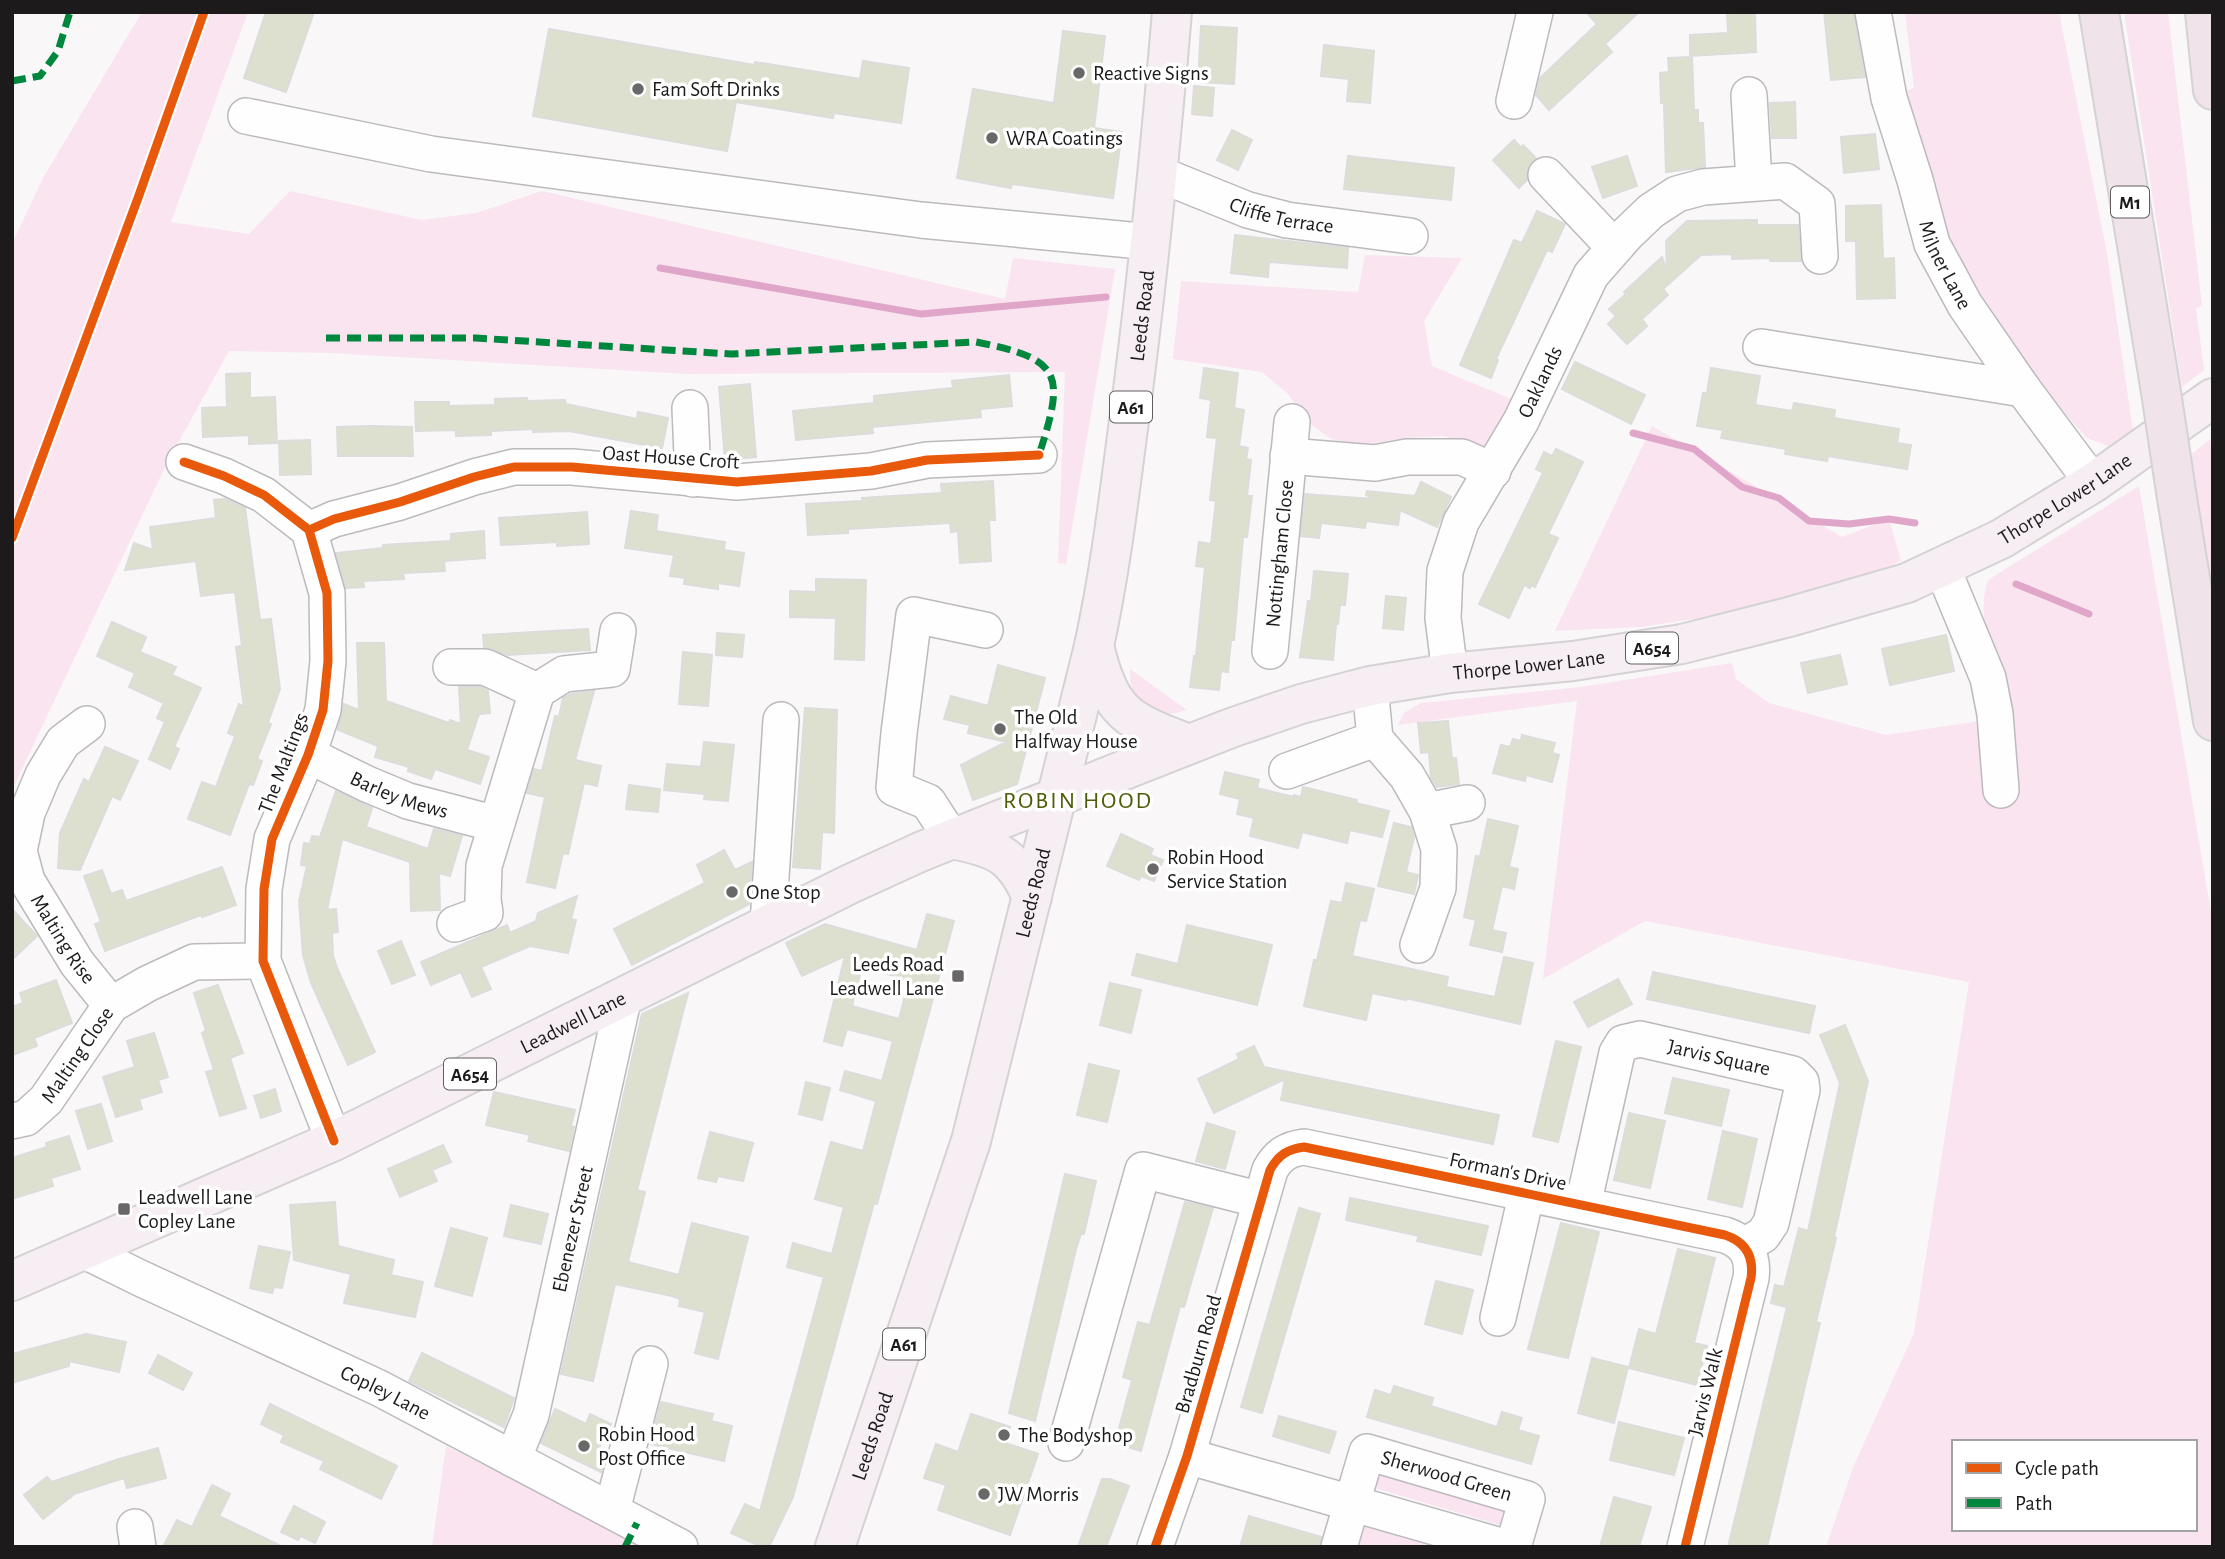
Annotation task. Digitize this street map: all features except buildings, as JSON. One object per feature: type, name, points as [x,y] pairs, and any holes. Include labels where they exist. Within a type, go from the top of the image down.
[{"type":"highway","name":"M1","points":[[2099,12],[2213,721]]},
{"type":"highway","points":[[2205,12],[2213,90]]},
{"type":"main road","name":"Leeds Road","points":[[835,1547],[971,1140],[1058,797],[1107,589],[1151,242],[1172,12]]},
{"type":"main road","name":"Thorpe Lower Lane","points":[[1058,797],[1189,744],[1301,704],[1370,686],[1450,673],[1573,661],[1682,644],[1907,583],[2001,539],[2093,483],[2213,398]]},
{"type":"main road","points":[[1094,646],[1102,678],[1113,699],[1128,717],[1189,744]]},
{"type":"main road","name":"Leadwell Lane","points":[[12,1281],[334,1140],[862,879],[952,839],[1058,797]]},
{"type":"main road","points":[[952,839],[982,845],[1003,855],[1021,873],[1032,897]]},
{"type":"street","name":"Milner Lane","points":[[1873,12],[1889,99],[1916,180],[1932,244],[1965,305],[2093,483]]},
{"type":"street","points":[[1514,101],[1534,18]]},
{"type":"street","points":[[1749,95],[1770,181],[1817,204],[1820,256]]},
{"type":"street","points":[[246,116],[431,154],[921,219],[1151,242]]},
{"type":"street","name":"Cliffe Terrace","points":[[1158,174],[1248,210],[1274,217],[1410,236]]},
{"type":"street","points":[[1546,175],[1613,247]]},
{"type":"street","name":"Oaklands","points":[[1450,673],[1443,618],[1446,571],[1461,522],[1521,421],[1591,275],[1613,247],[1651,211],[1677,194],[1703,187],[1770,181]]},
{"type":"street","points":[[1761,346],[2023,389]]},
{"type":"street","points":[[690,408],[693,479]]},
{"type":"street","name":"Nottingham Close","points":[[1270,651],[1292,422]]},
{"type":"street","name":"Oast House Croft","points":[[309,530],[334,519],[514,467],[572,467],[737,482],[871,471],[926,460],[1039,455]]},
{"type":"street","name":"Nottingham Close","points":[[1288,456],[1375,463],[1407,457],[1462,457],[1493,471]]},
{"type":"street","points":[[184,462],[224,476],[264,495],[309,530]]},
{"type":"street","name":"The Maltings","points":[[309,530],[327,593],[328,661],[323,710],[308,755],[272,839],[264,889],[263,961],[334,1140]]},
{"type":"street","points":[[1942,567],[1988,678],[1995,714],[2001,790]]},
{"type":"street","points":[[952,839],[928,802],[894,788],[898,733],[914,615],[985,630]]},
{"type":"street","points":[[455,924],[485,912],[482,893],[484,866],[537,691],[564,674],[612,669],[618,631]]},
{"type":"street","points":[[451,667],[485,667],[537,691]]},
{"type":"street","points":[[1370,686],[1375,739],[1407,776],[1427,811],[1439,849],[1438,888],[1418,945]]},
{"type":"street","points":[[768,925],[781,720]]},
{"type":"street","name":"Malting Rise","points":[[87,724],[63,742],[43,775],[27,813],[19,851],[27,881],[77,964],[111,1005]]},
{"type":"street","points":[[1287,771],[1375,739]]},
{"type":"street","name":"Barley Mews","points":[[308,755],[367,785],[408,801],[496,824]]},
{"type":"street","points":[[1427,811],[1467,803]]},
{"type":"street","name":"Malting Close","points":[[12,1121],[26,1118],[46,1100],[111,1005],[194,962],[263,961]]},
{"type":"street","name":"Ebenezer Street","points":[[513,1459],[531,1415],[624,996]]},
{"type":"street","name":"Jarvis Square","points":[[1583,1205],[1617,1053],[1623,1043],[1640,1039],[1793,1074],[1801,1082],[1802,1090],[1771,1223],[1763,1235],[1744,1246]]},
{"type":"street","name":"Forman's Drive","points":[[1265,1185],[1284,1153],[1304,1147],[1725,1235],[1744,1246]]},
{"type":"street","points":[[1066,1443],[1143,1170],[1265,1185]]},
{"type":"street","name":"Bradburn Road","points":[[1155,1547],[1187,1456],[1265,1185]]},
{"type":"street","points":[[1498,1318],[1527,1192]]},
{"type":"street","name":"Jarvis Walk","points":[[1685,1547],[1751,1278],[1753,1267],[1744,1246]]},
{"type":"street","name":"Copley Lane","points":[[85,1251],[139,1279],[379,1388],[680,1547]]},
{"type":"street","points":[[612,1510],[650,1364]]},
{"type":"street","name":"Sherwood Green","points":[[1339,1547],[1367,1452],[1527,1499],[1513,1547]]},
{"type":"street","points":[[1187,1456],[1504,1547]]},
{"type":"shaded area","points":[[142,12],[248,12],[171,222],[249,234],[290,191],[422,220],[476,213],[542,191],[1005,299],[1013,258],[1115,269],[1066,564],[1058,563],[1065,372],[688,374],[331,353],[229,351],[167,463],[12,790],[12,244],[43,178]]},
{"type":"shaded area","points":[[1905,12],[2059,12],[2107,253],[2133,431],[2108,446],[2087,438],[2013,356],[1957,272],[1899,93],[1914,88]]},
{"type":"shaded area","points":[[2124,12],[2168,12],[2202,306],[2196,308],[2204,370],[2182,387]]},
{"type":"shaded area","points":[[1365,255],[1462,258],[1424,321],[1432,366],[1511,399],[1486,447],[1443,436],[1362,445],[1331,439],[1310,424],[1287,393],[1262,372],[1173,359],[1181,281],[1358,292]]},
{"type":"shaded area","points":[[1652,426],[1842,537],[1889,519],[1901,561],[1828,590],[1733,613],[1641,627],[1555,631]]},
{"type":"shaded area","points":[[2210,439],[2213,461],[2213,628],[2189,456]]},
{"type":"shaded area","points":[[2139,486],[2213,924],[2213,1547],[1826,1547],[1854,1465],[1914,1333],[1969,982],[1645,921],[1543,979],[1577,701],[1398,725],[1404,713],[1421,703],[1581,687],[1732,663],[1736,679],[1769,703],[1886,735],[2000,718],[1985,629],[1984,595],[1988,580]]},
{"type":"shaded area","points":[[1130,669],[1187,710],[1164,713],[1145,707],[1133,691]]},
{"type":"shaded area","points":[[446,1446],[646,1547],[432,1547]]},
{"type":"shaded area","points":[[1375,1462],[1517,1504],[1510,1528],[1368,1486]]},
{"type":"shaded area","points":[[1356,1524],[1434,1547],[1350,1547]]},
{"type":"waterway","points":[[660,268],[921,314],[1106,297]]},
{"type":"waterway","points":[[1633,433],[1694,449],[1742,487],[1779,498],[1809,521],[1849,524],[1889,519],[1915,523]]},
{"type":"waterway","points":[[2016,584],[2089,614]]},
{"type":"marked path","points":[[12,81],[40,76],[58,51],[70,12]]},
{"type":"marked path","points":[[326,338],[476,338],[731,354],[976,342],[1026,355],[1041,364],[1050,374],[1053,388],[1052,406],[1039,455]]},
{"type":"marked path","points":[[625,1547],[637,1523]]},
{"type":"cycle path","points":[[12,538],[204,12]]},
{"type":"cycle path","points":[[309,530],[334,519],[514,467],[572,467],[737,482],[871,471],[927,460],[1039,455]]},
{"type":"cycle path","points":[[184,462],[224,476],[264,495],[309,530],[327,593],[328,661],[323,710],[308,755],[272,839],[264,889],[263,961],[334,1141]]},
{"type":"cycle path","points":[[1155,1547],[1187,1456],[1270,1170],[1284,1154],[1304,1147],[1725,1235],[1743,1246],[1750,1257],[1751,1278],[1685,1547]]},
{"type":"place","name":"Reactive Signs","points":[[1079,73]]},
{"type":"place","name":"Fam Soft Drinks","points":[[638,89]]},
{"type":"place","name":"WRA Coatings","points":[[992,138]]},
{"type":"place","name":"The Old Halfway House","points":[[1000,729]]},
{"type":"place","name":"Robin Hood Service Station","points":[[1153,869]]},
{"type":"place","name":"One Stop","points":[[732,892]]},
{"type":"place","name":"Leeds Road Leadwell Lane","points":[[958,976]]},
{"type":"place","name":"Leadwell Lane Copley Lane","points":[[124,1209]]},
{"type":"place","name":"The Bodyshop","points":[[1004,1435]]},
{"type":"place","name":"Robin Hood Post Office","points":[[584,1446]]},
{"type":"place","name":"JW Morris","points":[[984,1494]]},
{"type":"district","name":"ROBIN HOOD","points":[[1078,800]]}]
